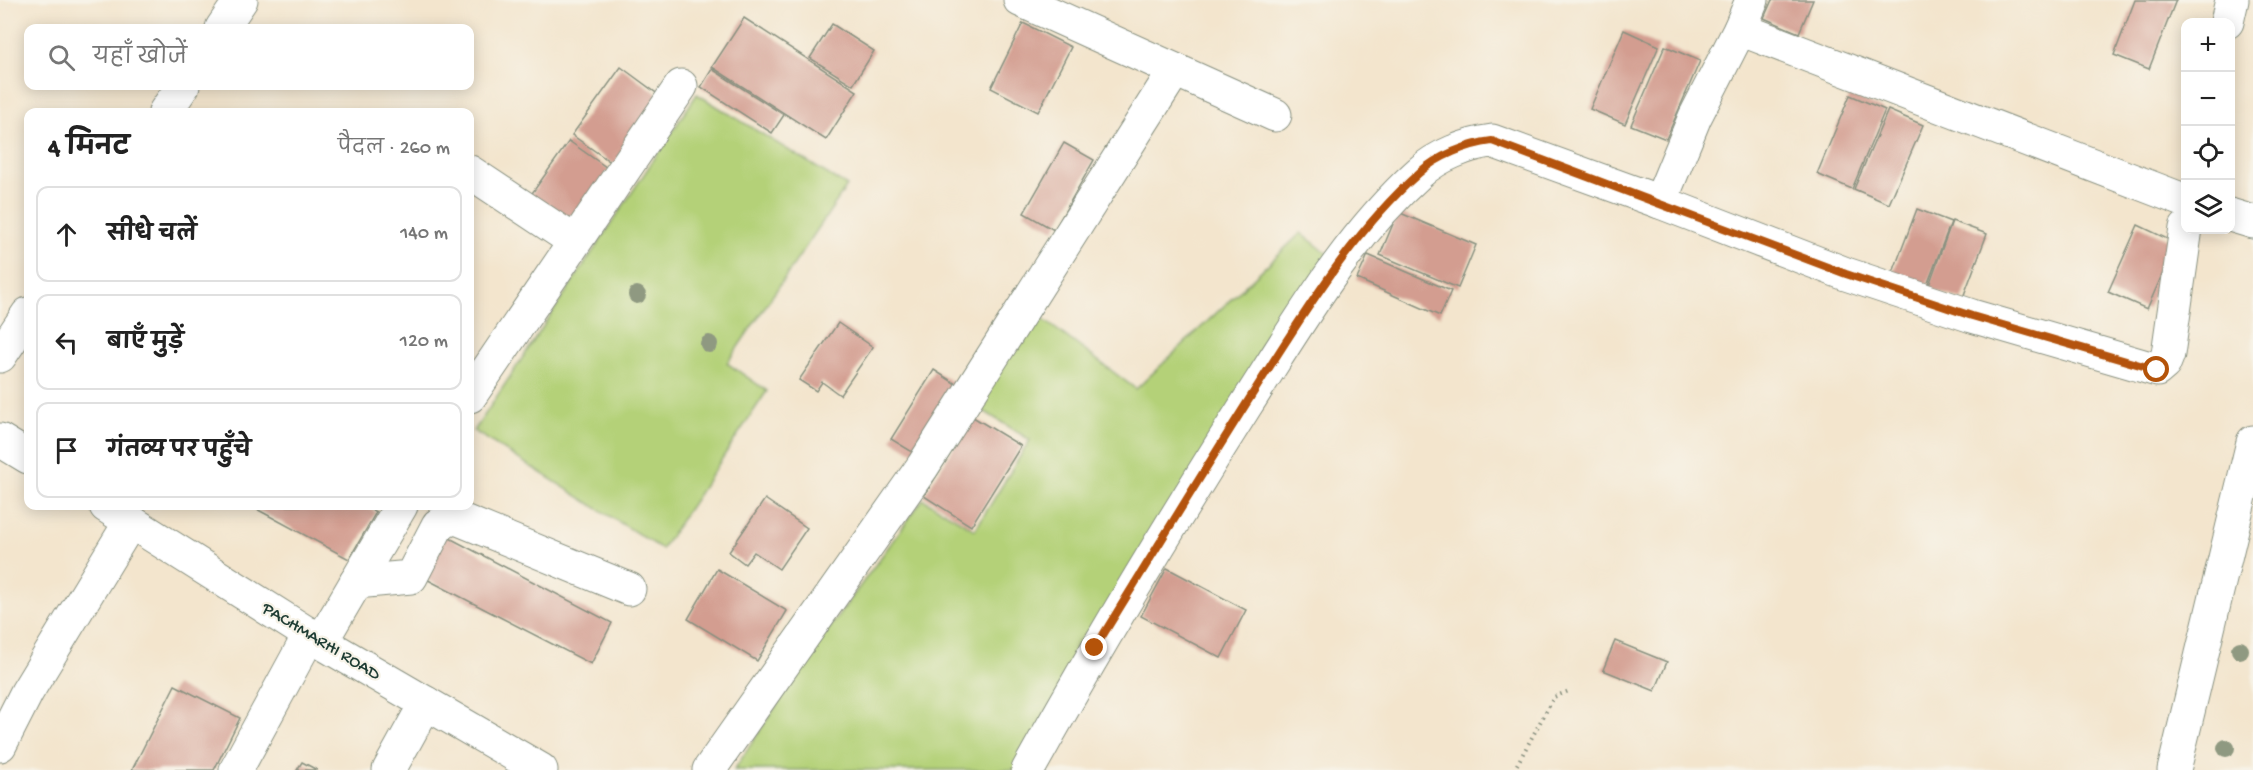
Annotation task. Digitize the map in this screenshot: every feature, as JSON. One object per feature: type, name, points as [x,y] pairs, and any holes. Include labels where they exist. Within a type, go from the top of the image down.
[{"type":"street","points":[[225,24],[241,0]]},
{"type":"street","points":[[1020,0],[1275,115]]},
{"type":"street","points":[[1660,202],[1695,117],[1746,14],[2181,199]]},
{"type":"street","points":[[709,770],[923,466],[1175,70]]},
{"type":"street","points":[[474,390],[681,86]]},
{"type":"street","points":[[168,108],[180,90]]},
{"type":"street","points":[[1028,770],[1095,648],[1312,301],[1364,229],[1419,172],[1460,150],[1492,141],[1869,282],[1972,316],[2157,370],[2164,364],[2168,354],[2185,234]]},
{"type":"street","points":[[474,175],[574,241]]},
{"type":"street","points":[[2235,217],[2253,222]]},
{"type":"street","points":[[0,356],[24,320]]},
{"type":"street","points":[[0,440],[24,455]]},
{"type":"street","points":[[2174,770],[2253,442]]},
{"type":"street","points":[[236,770],[315,638],[356,582],[399,510]]},
{"type":"street","points":[[0,745],[118,513]]},
{"type":"street","name":"PACHMARHI ROAD","points":[[118,513],[315,638],[541,770]]},
{"type":"street","points":[[356,582],[411,577],[438,525],[454,517],[629,589]]},
{"type":"street","points":[[389,770],[426,702]]},
{"type":"path","points":[[1514,770],[1554,697],[1569,691]]},
{"type":"green space","points":[[697,94],[847,186],[727,363],[767,391],[662,549],[474,431]]},
{"type":"green space","points":[[1301,233],[1333,258],[1021,770],[734,770],[805,662],[923,499],[975,530],[1030,440],[974,405],[1032,311],[1136,389]]},
{"type":"building","points":[[1772,0],[1813,0],[1799,33],[1764,18]]},
{"type":"building","points":[[2135,0],[2176,0],[2149,69],[2114,55]]},
{"type":"building","points":[[744,18],[857,91],[826,140],[712,67]]},
{"type":"building","points":[[1023,23],[1071,47],[1038,112],[991,88]]},
{"type":"building","points":[[832,24],[874,51],[853,85],[810,58]]},
{"type":"building","points":[[1624,30],[1659,46],[1625,124],[1590,109]]},
{"type":"building","points":[[1665,46],[1700,61],[1666,139],[1631,125]]},
{"type":"building","points":[[621,67],[663,98],[615,165],[572,135]]},
{"type":"building","points":[[712,69],[784,115],[772,133],[701,87]]},
{"type":"building","points":[[1850,95],[1885,110],[1852,189],[1817,174]]},
{"type":"building","points":[[1888,110],[1923,125],[1889,204],[1854,189]]},
{"type":"building","points":[[569,141],[610,170],[571,225],[530,196]]},
{"type":"building","points":[[1064,143],[1094,160],[1054,230],[1024,213]]},
{"type":"building","points":[[1917,209],[1951,222],[1926,288],[1892,275]]},
{"type":"building","points":[[1398,212],[1476,245],[1458,288],[1380,255]]},
{"type":"building","points":[[1952,221],[1987,234],[1962,300],[1928,288]]},
{"type":"building","points":[[2138,225],[2176,243],[2147,309],[2108,292]]},
{"type":"building","points":[[1368,255],[1451,291],[1440,316],[1357,279]]},
{"type":"building","points":[[838,323],[873,347],[840,395],[822,382],[816,391],[799,380]]},
{"type":"building","points":[[934,370],[956,384],[914,453],[891,439]]},
{"type":"building","points":[[973,417],[1021,446],[971,526],[924,496]]},
{"type":"building","points":[[765,499],[807,528],[779,569],[754,552],[745,564],[729,552]]},
{"type":"building","points":[[258,510],[372,510],[376,512],[349,559]]},
{"type":"building","points":[[440,533],[612,623],[591,664],[403,567]]},
{"type":"building","points":[[1167,568],[1246,610],[1221,658],[1141,616]]},
{"type":"building","points":[[717,569],[787,611],[757,661],[688,619]]},
{"type":"building","points":[[1615,641],[1667,662],[1655,691],[1603,670]]},
{"type":"building","points":[[175,685],[240,718],[214,770],[132,770]]},
{"type":"building","points":[[302,762],[317,770],[297,770]]},
{"type":"route","points":[[1095,648],[1312,301],[1364,229],[1419,172],[1432,163],[1471,145],[1492,141],[1660,202],[1846,274],[1972,316],[2157,370]]}]
